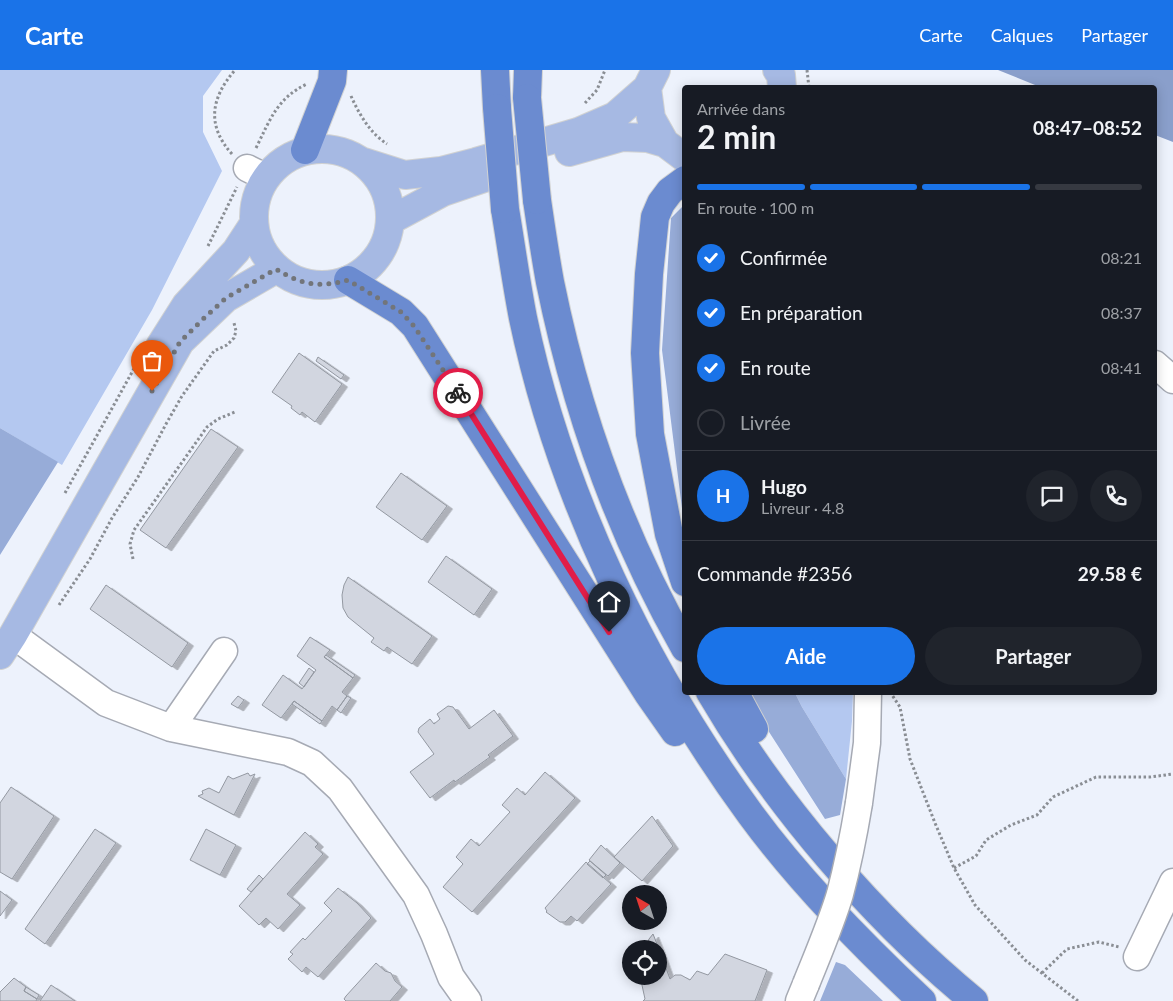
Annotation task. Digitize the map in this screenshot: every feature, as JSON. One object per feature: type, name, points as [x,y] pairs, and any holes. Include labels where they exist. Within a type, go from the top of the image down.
[{"type":"highway","points":[[495,70],[505,209],[523,317],[549,415],[588,524],[616,588],[646,649],[691,726],[752,817],[818,896],[857,938],[922,1001]]},
{"type":"highway","points":[[528,70],[528,98],[537,200],[550,282],[563,338],[582,408],[606,477],[647,577],[682,642]]},
{"type":"highway","points":[[305,150],[332,76]]},
{"type":"highway","points":[[682,183],[661,203],[655,217],[649,274],[645,353],[650,434],[669,534],[682,573]]},
{"type":"highway","points":[[348,280],[401,312],[414,326],[650,695],[722,800],[752,817]]},
{"type":"highway","points":[[712,695],[774,788],[814,840],[872,904],[974,1001]]},
{"type":"highway","points":[[735,695],[743,711],[770,754],[774,788]]},
{"type":"main road","points":[[777,70],[781,76],[782,85]]},
{"type":"main road","points":[[364,162],[379,178],[388,198],[390,220],[387,239],[378,256],[365,270],[348,280],[330,285],[311,285],[292,279],[276,269],[265,256],[257,241],[253,225],[253,208],[258,192],[256,173],[305,150],[326,148],[346,152],[364,162],[405,175],[441,171],[578,132],[615,116],[652,79]]},
{"type":"main road","points":[[652,79],[651,118],[675,150]]},
{"type":"main road","points":[[390,220],[443,192],[622,137],[648,138],[675,150]]},
{"type":"main road","points":[[4,638],[15,602],[168,332],[213,259],[236,251],[253,225]]},
{"type":"main road","points":[[4,638],[180,342],[226,298],[276,269]]},
{"type":"street","points":[[1157,366],[1173,380]]},
{"type":"street","points":[[4,638],[106,703],[171,728],[288,752],[312,764],[340,789],[416,895],[451,978],[468,1001]]},
{"type":"street","points":[[171,728],[224,651]]},
{"type":"street","points":[[802,992],[840,894],[852,841],[860,803],[867,742],[868,695]]},
{"type":"street","points":[[1137,957],[1173,882]]},
{"type":"path","points":[[236,70],[220,92],[215,103],[216,127],[220,138],[228,148],[256,173]]},
{"type":"path","points":[[584,104],[597,90],[605,70]]},
{"type":"path","points":[[807,70],[809,85]]},
{"type":"path","points":[[213,259],[256,173],[272,116],[284,99],[292,92],[310,83],[332,76],[347,88],[359,114],[375,134],[392,146]]},
{"type":"path","points":[[57,607],[90,560],[182,396],[214,351],[227,345],[234,338],[236,324],[230,318],[226,298]]},
{"type":"path","points":[[63,496],[143,352]]},
{"type":"path","points":[[133,559],[130,544],[134,530],[207,427],[218,419],[234,412]]},
{"type":"path","points":[[892,695],[900,708],[910,759],[954,868],[975,905],[1026,960],[1078,1001]]},
{"type":"path","points":[[954,868],[976,856],[986,840],[1012,825],[1037,815],[1053,797],[1096,777],[1150,777],[1173,774]]},
{"type":"path","points":[[1042,973],[1067,949],[1087,944],[1106,942],[1119,946],[1137,957]]},
{"type":"shaded area","points":[[0,70],[222,70],[203,96],[203,132],[222,171],[152,310],[62,465],[0,428]]},
{"type":"shaded area","points":[[998,70],[1173,70],[1173,142],[1157,136],[1157,85],[1035,85]]},
{"type":"shaded area","points":[[682,207],[682,508],[662,350],[671,218]]},
{"type":"shaded area","points":[[0,428],[58,462],[0,555]]},
{"type":"shaded area","points":[[745,695],[796,695],[846,779],[840,815],[825,819]]},
{"type":"shaded area","points":[[796,695],[853,695],[846,779]]},
{"type":"shaded area","points":[[836,962],[845,965],[883,1001],[820,1001]]},
{"type":"building","points":[[299,353],[342,384],[315,422],[302,412],[300,415],[291,408],[292,406],[272,392]]},
{"type":"building","points":[[318,357],[344,375],[341,379],[316,361]]},
{"type":"building","points":[[211,429],[238,447],[166,548],[140,530]]},
{"type":"building","points":[[401,473],[447,506],[422,540],[376,507]]},
{"type":"building","points":[[446,556],[492,589],[474,615],[428,582]]},
{"type":"building","points":[[348,577],[432,636],[412,664],[387,647],[384,651],[371,642],[374,638],[348,617],[343,608],[342,595]]},
{"type":"building","points":[[106,585],[188,643],[172,667],[90,609]]},
{"type":"building","points":[[310,637],[330,650],[324,657],[353,678],[342,692],[347,696],[337,710],[332,706],[322,721],[294,701],[281,718],[262,705],[283,675],[302,689],[316,670],[297,656]]},
{"type":"building","points":[[326,655],[355,675],[353,678],[324,657]]},
{"type":"building","points":[[309,668],[314,672],[304,687],[299,683]]},
{"type":"building","points":[[238,696],[244,700],[238,708],[231,704]]},
{"type":"building","points":[[347,696],[351,698],[341,713],[337,710]]},
{"type":"building","points":[[294,701],[322,721],[320,724],[292,704]]},
{"type":"building","points":[[448,706],[453,707],[469,729],[494,710],[513,736],[488,755],[490,757],[430,798],[410,772],[434,754],[418,732],[419,728],[430,719],[434,724],[440,719],[437,714]]},
{"type":"building","points":[[545,772],[575,798],[472,912],[443,887],[463,864],[456,857],[471,839],[479,846],[510,812],[502,805],[517,788],[525,795]]},
{"type":"building","points":[[248,773],[250,776],[255,774],[234,815],[198,796],[203,794],[202,791],[209,788],[219,793],[228,776],[233,779]]},
{"type":"building","points":[[11,787],[54,816],[12,879],[0,872],[0,803]]},
{"type":"building","points":[[652,816],[673,846],[642,881],[614,857]]},
{"type":"building","points":[[95,829],[116,843],[45,944],[25,929]]},
{"type":"building","points":[[206,829],[236,845],[220,875],[190,860]]},
{"type":"building","points":[[305,832],[318,844],[315,847],[323,854],[287,894],[300,905],[278,929],[266,918],[259,925],[239,906]]},
{"type":"building","points":[[601,845],[620,863],[608,876],[589,860]]},
{"type":"building","points":[[590,861],[606,875],[603,878],[587,864]]},
{"type":"building","points":[[586,862],[611,884],[577,921],[571,916],[565,922],[560,922],[546,912],[545,908]]},
{"type":"building","points":[[259,875],[263,879],[251,892],[247,889]]},
{"type":"building","points":[[338,888],[357,903],[371,918],[318,977],[306,967],[302,972],[288,959],[293,954],[290,952],[303,938],[305,940],[332,911],[324,903]]},
{"type":"building","points":[[0,891],[12,900],[0,916]]},
{"type":"building","points":[[653,934],[655,940],[649,940]]},
{"type":"building","points":[[725,954],[767,970],[755,1001],[643,1001],[645,999],[642,985],[667,985],[667,971],[670,979],[675,975],[681,975],[690,980],[697,971],[708,975]]},
{"type":"building","points":[[376,963],[385,971],[391,973],[395,981],[402,987],[390,1001],[346,1001],[344,999],[346,996]]},
{"type":"building","points":[[14,978],[26,987],[24,991],[37,999],[36,1001],[0,1001],[0,992]]},
{"type":"building","points":[[51,985],[75,1001],[40,1001]]},
{"type":"building","points":[[26,987],[39,995],[37,999],[24,991]]},
{"type":"way so far","points":[[152,391],[180,342],[202,320],[226,298],[276,269],[292,279],[311,285],[330,285],[348,280],[401,312],[414,326],[458,393]]},
{"type":"route","points":[[458,393],[609,632]]}]
